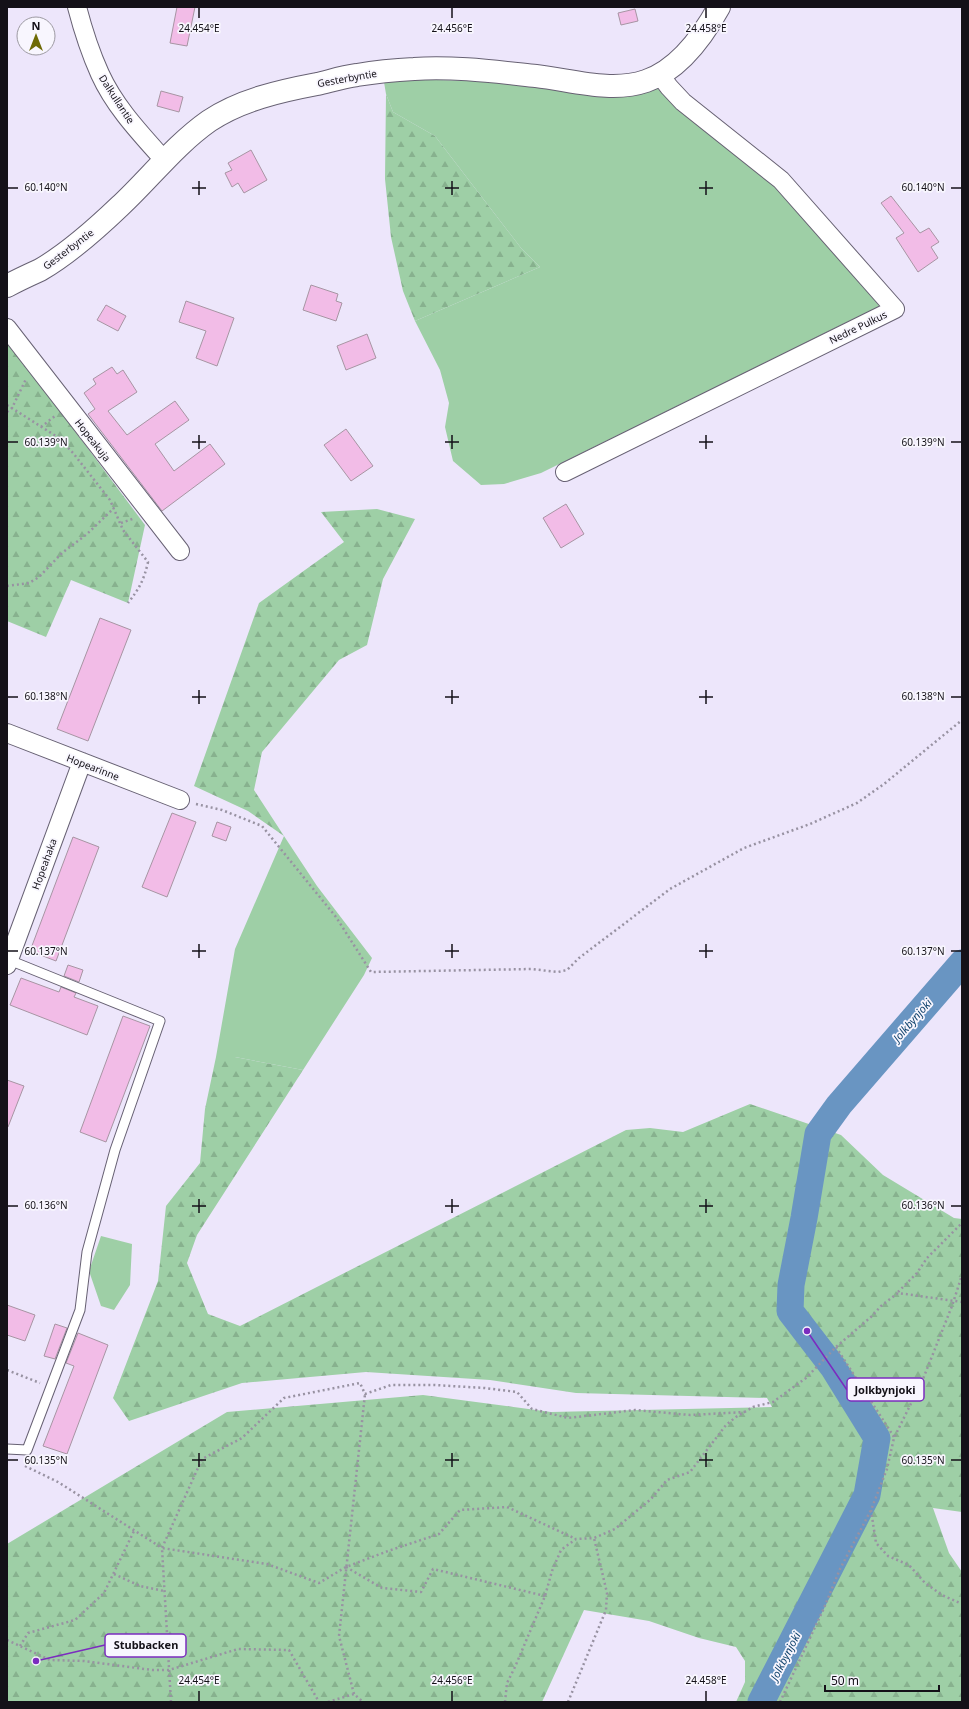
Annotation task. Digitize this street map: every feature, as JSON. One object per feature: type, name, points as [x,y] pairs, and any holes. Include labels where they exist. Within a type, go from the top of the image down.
[{"type":"street","name":"Dalkullantie","points":[[77,7],[86,40],[104,81],[115,101],[136,129],[164,160]]},
{"type":"street","name":"Gesterbyntie","points":[[7,286],[42,269],[97,227],[122,205],[164,160],[191,134],[206,123],[237,106],[281,91],[355,75],[415,68],[467,70],[537,76],[615,87],[634,85],[660,75],[680,59],[711,22],[719,7]]},
{"type":"street","name":"Nedre Pulkus","points":[[565,472],[895,309],[782,180],[683,102],[668,87],[660,75]]},
{"type":"street","name":"Hopeakuja","points":[[7,328],[180,551]]},
{"type":"street","name":"Hopearinne","points":[[7,733],[180,800]]},
{"type":"street","name":"Hopeahaka","points":[[8,962],[82,762]]},
{"type":"lane","points":[[7,1449],[27,1450],[80,1310],[87,1252],[115,1150],[160,1021],[8,962]]},
{"type":"path","points":[[7,412],[12,408],[25,380],[34,376],[44,376]]},
{"type":"path","points":[[7,405],[59,438],[73,453],[110,500],[123,530],[148,562],[144,579],[136,593],[128,602]]},
{"type":"path","points":[[7,586],[29,583],[39,577],[62,553],[87,534],[114,508]]},
{"type":"path","points":[[180,800],[222,810],[262,826],[336,917],[371,972],[531,969],[558,972],[567,970],[585,954],[670,889],[744,848],[810,824],[857,803],[884,784],[962,720]]},
{"type":"path","points":[[25,1466],[58,1482],[162,1548],[267,1564],[319,1583],[346,1567],[439,1534],[460,1510],[507,1507],[576,1539],[594,1538],[615,1529],[651,1499],[668,1480],[690,1472],[726,1425],[736,1416],[753,1407],[773,1402],[806,1378],[836,1347],[872,1316],[880,1306],[898,1293],[918,1274],[927,1258],[962,1223]]},
{"type":"path","points":[[780,1702],[840,1570],[871,1510],[887,1469],[894,1438],[923,1379],[954,1301],[962,1275]]},
{"type":"path","points":[[898,1293],[962,1302]]},
{"type":"path","points":[[836,1347],[894,1438]]},
{"type":"path","points":[[7,1370],[51,1388]]},
{"type":"path","points":[[171,1702],[162,1548],[202,1458],[242,1438],[284,1398],[360,1383],[365,1394],[339,1636],[354,1694],[363,1702]]},
{"type":"path","points":[[365,1394],[391,1386],[434,1385],[485,1388],[517,1392],[532,1409],[568,1418],[635,1410],[690,1416],[745,1412]]},
{"type":"path","points":[[871,1510],[876,1543],[888,1556],[909,1565],[925,1583],[942,1596],[962,1604]]},
{"type":"path","points":[[20,1646],[28,1633],[75,1620],[104,1593],[134,1531]]},
{"type":"path","points":[[568,1702],[606,1610],[607,1593],[594,1538]]},
{"type":"path","points":[[505,1702],[507,1683],[515,1668],[545,1596],[552,1571],[561,1550],[576,1539]]},
{"type":"path","points":[[346,1567],[382,1588],[421,1592],[433,1569],[545,1596]]},
{"type":"path","points":[[114,1574],[140,1586],[164,1591]]},
{"type":"path","points":[[7,1640],[50,1660],[84,1661],[152,1670],[169,1670],[238,1649],[289,1650],[319,1702]]},
{"type":"path","points":[[328,1702],[354,1694]]},
{"type":"green space","points":[[393,79],[481,81],[593,94],[658,89],[766,178],[835,250],[882,305],[541,473],[504,484],[481,485],[453,461],[445,427],[449,403],[440,370],[415,321],[540,267],[521,248],[435,136],[393,112],[386,94],[384,82]]},
{"type":"green space","points":[[386,94],[393,112],[435,136],[521,248],[540,267],[415,321],[403,291],[391,237],[385,179]]},
{"type":"green space","points":[[7,340],[145,525],[128,603],[71,580],[46,637],[7,621]]},
{"type":"green space","points":[[377,509],[415,519],[383,579],[367,645],[339,660],[262,752],[254,790],[284,836],[248,811],[194,786],[259,603],[344,542],[321,512]]},
{"type":"green space","points":[[284,836],[317,886],[372,958],[364,975],[303,1070],[235,1057],[216,1057],[235,949]]},
{"type":"green space","points":[[216,1057],[235,1057],[303,1070],[197,1235],[187,1263],[208,1314],[240,1326],[626,1130],[650,1128],[683,1132],[750,1104],[841,1135],[883,1175],[954,1218],[962,1219],[962,1512],[933,1508],[949,1553],[962,1572],[962,1702],[736,1702],[745,1682],[745,1661],[736,1647],[699,1638],[649,1621],[584,1610],[542,1702],[7,1702],[7,1544],[227,1412],[423,1395],[551,1412],[772,1407],[767,1398],[576,1393],[490,1380],[366,1372],[242,1383],[129,1421],[113,1398],[158,1281],[166,1206],[200,1163],[205,1109]]},
{"type":"green space","points":[[101,1236],[132,1244],[130,1285],[114,1310],[101,1306],[89,1271]]},
{"type":"building","points":[[177,7],[195,7],[187,46],[170,43]]},
{"type":"building","points":[[635,9],[638,21],[621,25],[618,13]]},
{"type":"building","points":[[161,91],[183,97],[179,112],[157,106]]},
{"type":"building","points":[[251,150],[267,180],[244,193],[238,183],[232,187],[225,173],[232,170],[228,163]]},
{"type":"building","points":[[891,196],[920,233],[929,228],[939,242],[931,247],[938,258],[918,272],[896,238],[904,233],[881,203]]},
{"type":"building","points":[[311,285],[338,294],[336,301],[342,303],[336,321],[303,310]]},
{"type":"building","points":[[186,301],[234,318],[217,366],[196,358],[206,331],[179,322]]},
{"type":"building","points":[[106,305],[126,316],[118,331],[97,320]]},
{"type":"building","points":[[367,334],[376,358],[346,370],[337,346]]},
{"type":"building","points":[[112,367],[117,374],[123,370],[137,392],[108,411],[127,435],[175,401],[189,420],[155,444],[174,471],[210,444],[225,464],[162,511],[88,414],[95,409],[84,393],[96,384],[93,379]]},
{"type":"building","points":[[346,429],[373,466],[351,481],[324,445]]},
{"type":"building","points":[[566,504],[584,534],[561,548],[543,518]]},
{"type":"building","points":[[100,618],[131,630],[88,741],[57,729]]},
{"type":"building","points":[[172,813],[196,822],[167,897],[142,887]]},
{"type":"building","points":[[217,822],[231,827],[226,841],[212,836]]},
{"type":"building","points":[[73,837],[99,847],[56,961],[30,951]]},
{"type":"building","points":[[68,965],[83,970],[79,982],[64,976]]},
{"type":"building","points":[[21,978],[59,992],[61,987],[76,993],[74,997],[98,1006],[87,1035],[10,1005]]},
{"type":"building","points":[[123,1016],[150,1026],[106,1142],[80,1132]]},
{"type":"building","points":[[7,1080],[24,1086],[8,1127],[7,1127]]},
{"type":"building","points":[[7,1305],[35,1315],[25,1341],[7,1335]]},
{"type":"building","points":[[55,1324],[67,1328],[55,1359],[44,1356]]},
{"type":"building","points":[[78,1333],[108,1345],[67,1454],[43,1446],[74,1366],[66,1363]]},
{"type":"waterway","name":"Jolkbynjoki","points":[[761,1702],[867,1495],[877,1438],[833,1367],[790,1311],[791,1285],[818,1134],[839,1105],[962,963]]},
{"type":"place","name":"Jolkbynjoki","points":[[807,1331]]},
{"type":"place","name":"Stubbacken","points":[[36,1661]]}]
